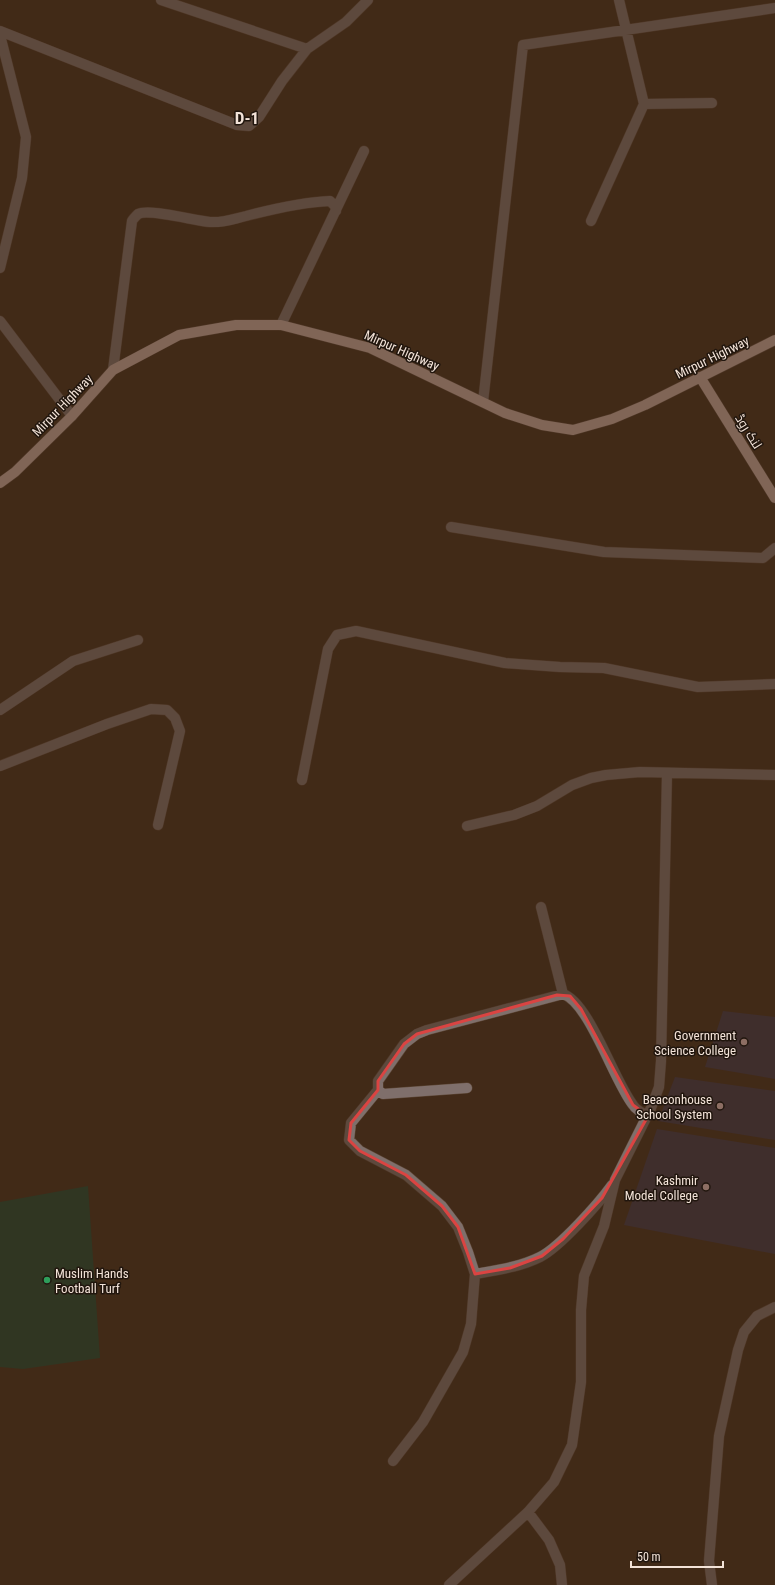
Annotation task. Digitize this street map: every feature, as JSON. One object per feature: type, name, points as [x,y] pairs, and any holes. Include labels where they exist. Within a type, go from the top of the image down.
[{"type":"main road","name":"Mirpur Highway","points":[[0,483],[15,472],[72,416],[114,370],[179,335],[236,325],[281,325],[370,348],[505,413],[542,425],[573,430],[612,419],[775,340]]},
{"type":"main road","name":"لنک روڈ","points":[[700,377],[775,498]]},
{"type":"street","points":[[161,0],[307,49]]},
{"type":"street","points":[[0,31],[237,125],[249,126],[259,117],[282,81],[307,49],[346,22],[368,0]]},
{"type":"street","points":[[591,220],[644,104],[619,0]]},
{"type":"street","points":[[483,402],[523,45],[775,8]]},
{"type":"street","points":[[0,35],[26,137],[22,178],[0,268]]},
{"type":"street","points":[[644,104],[712,103]]},
{"type":"street","points":[[281,325],[364,151]]},
{"type":"street","points":[[114,370],[132,221],[138,214],[149,212],[210,222],[226,222],[245,216],[319,202],[330,201],[335,206],[336,210]]},
{"type":"street","points":[[0,320],[72,416]]},
{"type":"street","points":[[451,527],[604,552],[763,558],[775,548]]},
{"type":"street","points":[[302,780],[328,649],[337,635],[356,631],[505,663],[560,667],[604,668],[698,687],[775,684]]},
{"type":"street","points":[[0,710],[73,662],[138,640]]},
{"type":"street","points":[[0,766],[107,724],[151,709],[167,710],[175,718],[180,731],[158,825]]},
{"type":"street","points":[[467,826],[514,815],[537,806],[572,785],[591,778],[623,772],[775,775]]},
{"type":"street","points":[[475,1274],[510,1268],[542,1256],[563,1239],[602,1198],[615,1180],[648,1116],[659,1086],[661,1061],[667,773]]},
{"type":"street","points":[[541,907],[563,994]]},
{"type":"street","points":[[393,1461],[423,1422],[463,1352],[471,1324],[475,1274],[458,1227],[442,1206],[406,1175],[360,1151],[349,1140],[351,1124],[378,1090],[378,1081],[404,1044],[417,1034],[427,1030],[563,994],[570,996],[581,1009],[615,1076],[633,1105],[648,1116]]},
{"type":"street","points":[[378,1090],[383,1094],[467,1088]]},
{"type":"street","points":[[449,1585],[528,1512],[554,1482],[572,1446],[581,1382],[581,1310],[584,1276],[604,1226],[615,1180]]},
{"type":"street","points":[[712,1585],[709,1561],[719,1436],[738,1350],[744,1332],[757,1316],[775,1307]]},
{"type":"street","points":[[528,1512],[549,1540],[560,1565],[562,1585]]},
{"type":"highlighted area","points":[[557,995],[570,996],[581,1009],[633,1105],[648,1116],[602,1198],[563,1239],[542,1256],[510,1268],[475,1274],[458,1227],[442,1206],[406,1175],[360,1151],[349,1140],[351,1123],[378,1090],[378,1081],[404,1044],[417,1034]]},
{"type":"shaded area","name":"Government Science College","points":[[723,1011],[775,1017],[775,1079],[705,1067]]},
{"type":"shaded area","name":"Beaconhouse School System","points":[[675,1077],[775,1091],[775,1140],[658,1121]]},
{"type":"shaded area","name":"Kashmir Model College","points":[[657,1129],[775,1148],[775,1254],[624,1225]]},
{"type":"green space","name":"Muslim Hands Football Turf","points":[[88,1186],[100,1358],[23,1369],[0,1367],[0,1202]]},
{"type":"place","name":"Government Science College","points":[[744,1042]]},
{"type":"place","name":"Beaconhouse School System","points":[[720,1106]]},
{"type":"place","name":"Kashmir Model College","points":[[706,1187]]},
{"type":"place","name":"Muslim Hands Football Turf","points":[[47,1280]]},
{"type":"district","name":"D-1","points":[[247,118]]}]
